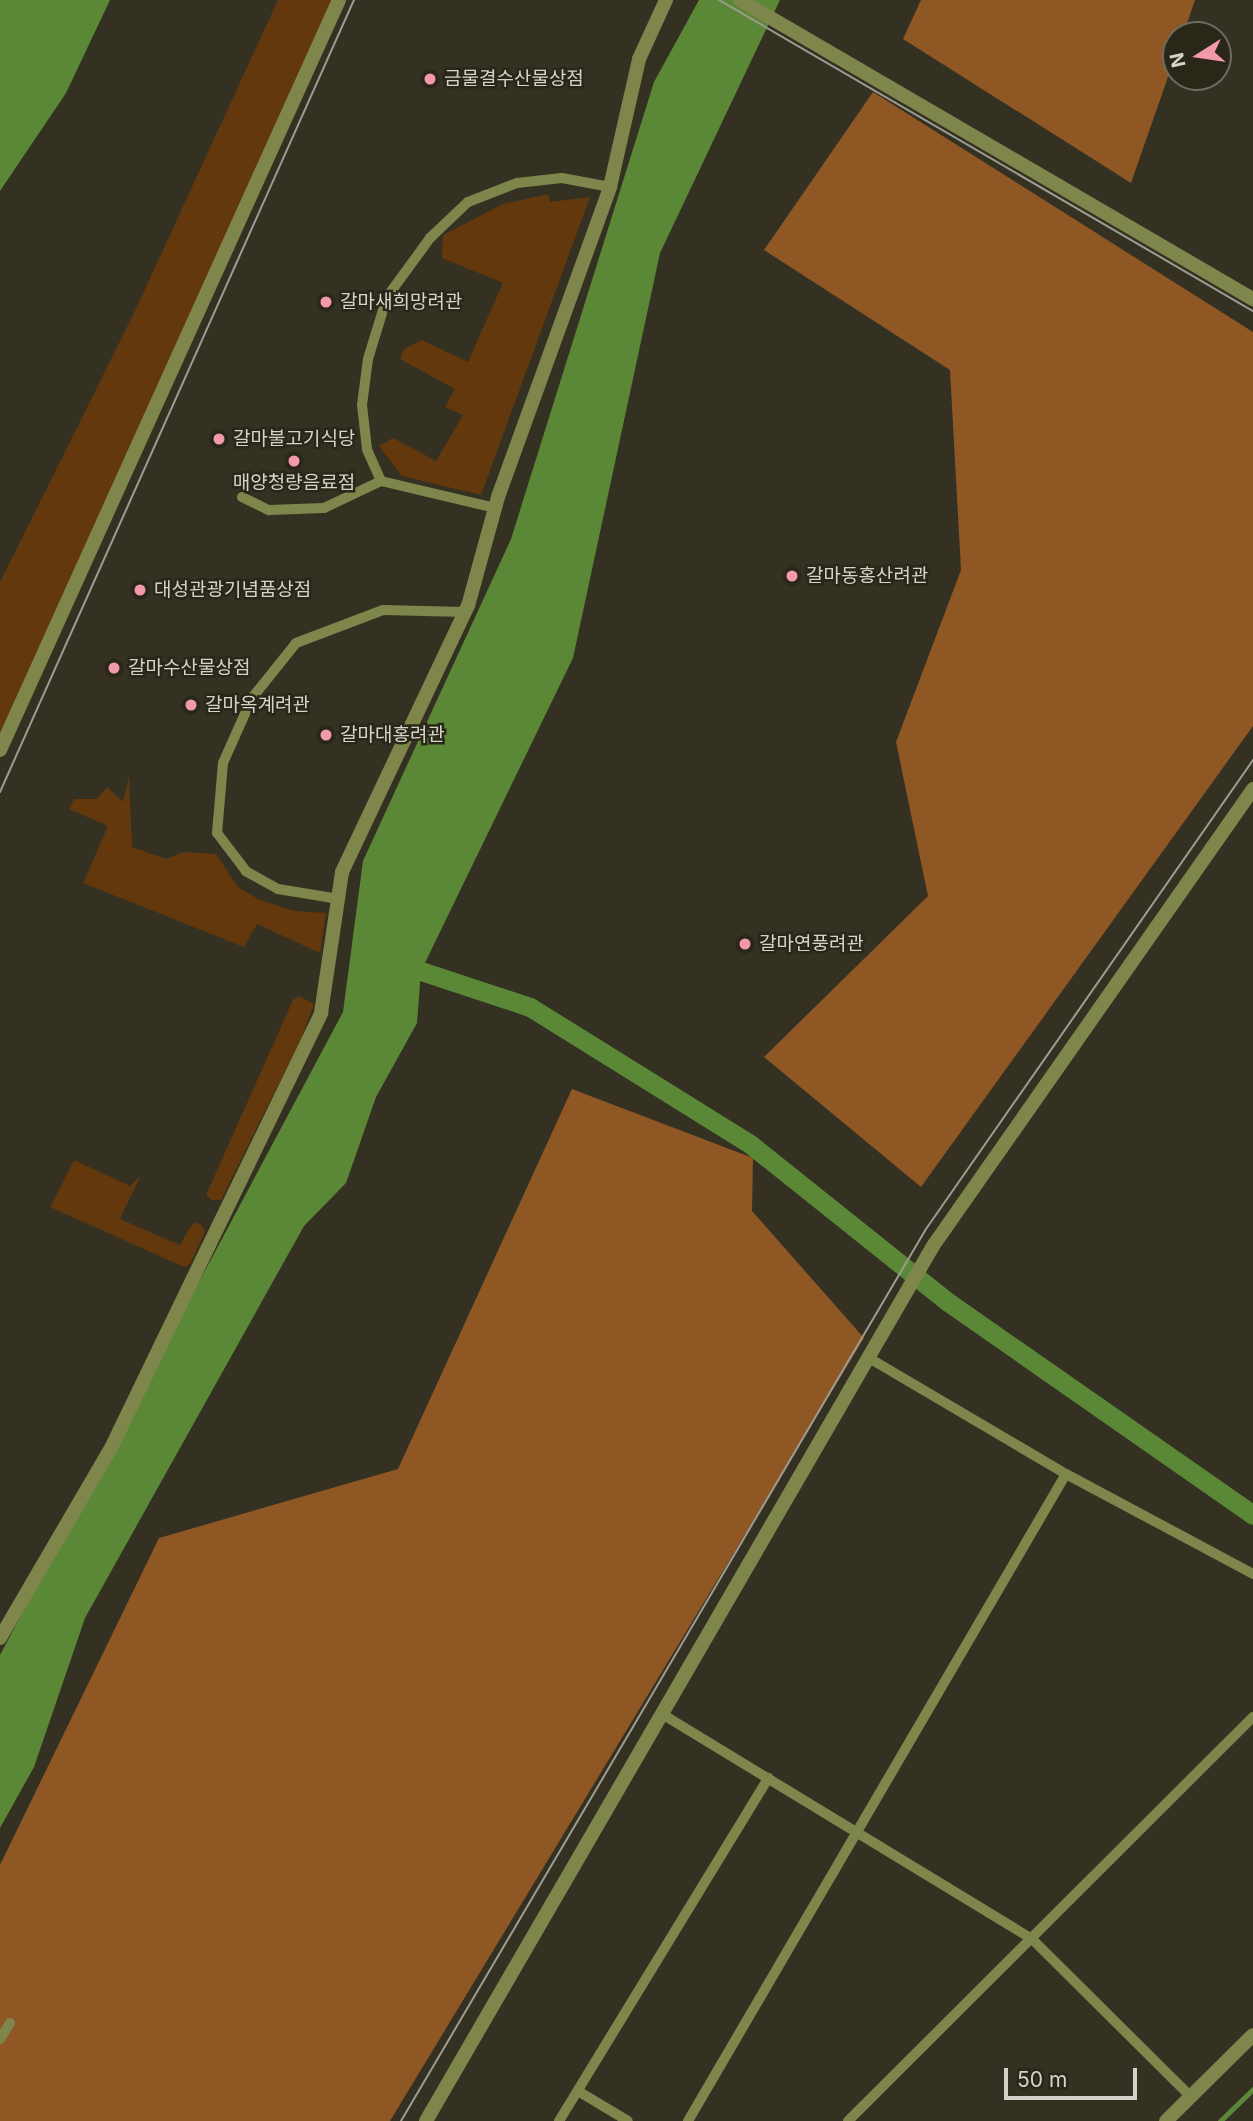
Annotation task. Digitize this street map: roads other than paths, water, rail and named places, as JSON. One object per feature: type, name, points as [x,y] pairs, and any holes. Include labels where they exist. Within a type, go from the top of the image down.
[{"type":"street","points":[[0,750],[339,0]]},
{"type":"street","points":[[0,1638],[112,1446],[321,1013],[342,872],[465,612],[495,508],[610,187],[639,59],[666,0]]},
{"type":"street","points":[[740,0],[1253,299]]},
{"type":"street","points":[[426,2121],[933,1246],[1253,789]]},
{"type":"street","points":[[1166,2121],[1253,2035]]},
{"type":"lane","points":[[381,481],[367,449],[362,405],[368,359],[387,297],[430,238],[468,202],[517,183],[562,178],[610,187]]},
{"type":"lane","points":[[242,497],[269,510],[324,508],[381,481],[495,508]]},
{"type":"lane","points":[[338,899],[278,890],[246,871],[217,833],[223,763],[252,698],[296,643],[383,610],[465,612]]},
{"type":"lane","points":[[869,1358],[1066,1474],[1253,1574]]},
{"type":"lane","points":[[688,2121],[1066,1474]]},
{"type":"lane","points":[[662,1714],[1031,1938],[1191,2097]]},
{"type":"lane","points":[[848,2121],[1253,1717]]},
{"type":"lane","points":[[559,2121],[768,1778]]},
{"type":"lane","points":[[0,2039],[10,2023]]},
{"type":"lane","points":[[578,2091],[628,2121]]},
{"type":"waterway","points":[[421,971],[530,1007],[750,1144],[948,1302],[1253,1515]]},
{"type":"waterway","points":[[1220,2121],[1253,2089]]},
{"type":"tram line","points":[[0,792],[354,0]]},
{"type":"tram line","points":[[719,0],[1253,311]]},
{"type":"tram line","points":[[401,2121],[926,1229],[1253,760]]},
{"type":"place","name":"금물결수산물상점","points":[[430,79]]},
{"type":"place","name":"갈마새희망려관","points":[[326,302]]},
{"type":"place","name":"갈마불고기식당","points":[[219,439]]},
{"type":"place","name":"매양청량음료점","points":[[294,461]]},
{"type":"place","name":"갈마동홍산려관","points":[[792,576]]},
{"type":"place","name":"대성관광기념품상점","points":[[140,590]]},
{"type":"place","name":"갈마수산물상점","points":[[114,668]]},
{"type":"place","name":"갈마옥계려관","points":[[191,705]]},
{"type":"place","name":"갈마대홍려관","points":[[326,735]]},
{"type":"place","name":"갈마연풍려관","points":[[745,944]]}]
